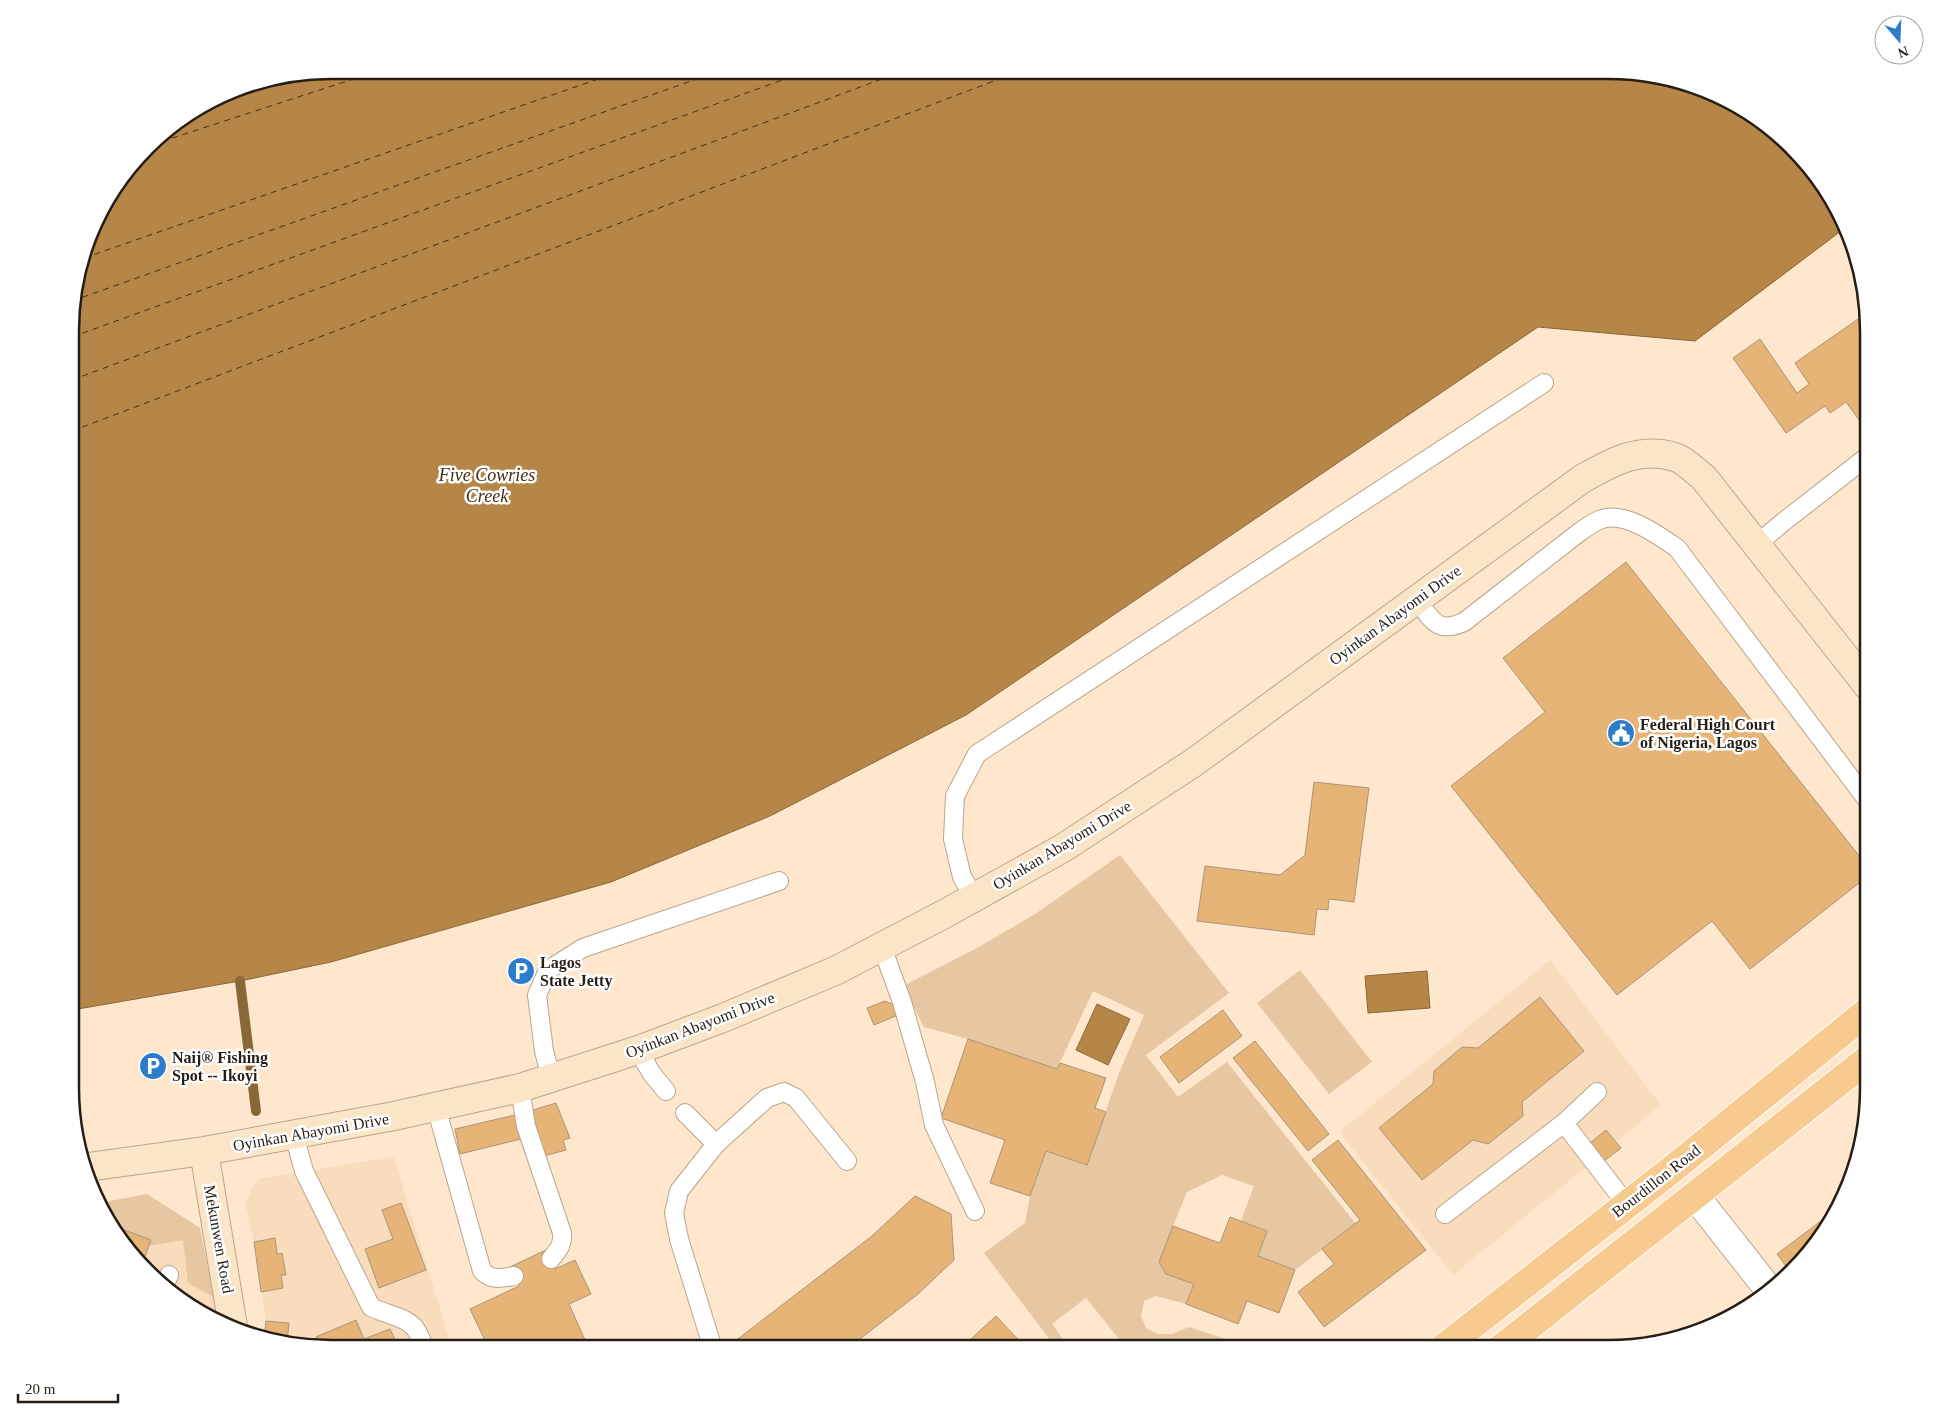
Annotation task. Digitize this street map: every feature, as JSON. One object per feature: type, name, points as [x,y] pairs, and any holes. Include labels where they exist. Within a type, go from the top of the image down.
[{"type":"main road","name":"Bourdillon Road","points":[[1454,1340],[1627,1205],[1860,1017]]},
{"type":"main road","points":[[1511,1340],[1860,1065]]},
{"type":"street","name":"Oyinkan Abayomi Drive","points":[[92,1170],[394,1116],[520,1088],[638,1050],[723,1018],[829,974],[1063,848],[1194,762],[1582,479],[1614,461],[1645,453],[1677,458],[1704,478],[1860,676]]},
{"type":"street","name":"Mekunwen Road","points":[[204,1151],[232,1320]]},
{"type":"street","points":[[1695,1196],[1765,1285]]},
{"type":"lane","points":[[974,897],[962,877],[954,839],[955,796],[977,754],[1544,382]]},
{"type":"lane","points":[[1756,545],[1860,462]]},
{"type":"lane","points":[[1417,600],[1436,624],[1451,628],[1464,622],[1581,531],[1602,519],[1620,517],[1655,532],[1676,548],[1860,790]]},
{"type":"lane","points":[[551,1078],[544,1051],[537,995],[548,970],[583,948],[779,881]]},
{"type":"lane","points":[[882,947],[902,1002],[918,1055],[934,1125],[975,1211]]},
{"type":"lane","points":[[638,1050],[652,1074],[666,1091]]},
{"type":"lane","points":[[520,1088],[526,1126],[562,1233],[563,1242],[561,1248],[551,1259]]},
{"type":"lane","points":[[710,1340],[679,1239],[674,1213],[679,1191],[716,1144],[767,1098],[784,1092],[796,1098],[847,1161]]},
{"type":"lane","points":[[1445,1214],[1564,1123],[1597,1092]]},
{"type":"lane","points":[[436,1107],[482,1271],[486,1276],[496,1279],[514,1276]]},
{"type":"lane","points":[[685,1114],[716,1144]]},
{"type":"lane","points":[[1564,1123],[1627,1205]]},
{"type":"lane","points":[[294,1135],[304,1171],[371,1307],[380,1312],[397,1316],[414,1326],[421,1340]]},
{"type":"shaded area","points":[[1120,855],[1229,993],[1146,1055],[1178,1097],[1227,1062],[1356,1224],[1295,1270],[1258,1256],[1267,1231],[1241,1221],[1254,1186],[1222,1175],[1187,1192],[1173,1226],[1166,1274],[1194,1284],[1186,1304],[1156,1296],[1144,1301],[1141,1316],[1146,1328],[1158,1334],[1172,1334],[1189,1327],[1229,1340],[1120,1340],[1086,1298],[1052,1324],[1064,1340],[1050,1340],[984,1253],[1025,1223],[1030,1196],[1046,1151],[1087,1165],[1119,1073],[1144,1015],[1093,991],[1057,1069],[968,1039],[924,1027],[903,986],[977,948],[1035,914]]},
{"type":"shaded area","points":[[1550,960],[1661,1105],[1616,1142],[1621,1148],[1600,1164],[1595,1160],[1453,1275],[1339,1132]]},
{"type":"shaded area","points":[[1300,970],[1372,1062],[1329,1094],[1257,1003]]},
{"type":"shaded area","points":[[394,1157],[450,1340],[315,1340],[265,1332],[266,1321],[254,1242],[245,1202],[258,1179]]},
{"type":"shaded area","points":[[147,1194],[200,1228],[215,1312],[177,1288],[141,1254],[121,1228],[106,1202]]},
{"type":"shaded area","points":[[147,1194],[200,1228],[214,1297],[188,1283],[183,1240],[149,1246],[151,1240],[124,1233],[106,1202]]},
{"type":"water","name":"Five Cowries Creek","points":[[315,79],[1624,79],[1673,87],[1689,92],[1720,105],[1748,121],[1774,141],[1798,165],[1818,191],[1834,219],[1840,232],[1695,341],[1538,327],[966,715],[770,816],[611,882],[331,962],[240,981],[79,1009],[79,315],[81,298],[87,266],[98,234],[121,191],[131,177],[177,131],[219,105],[266,87]]},
{"type":"water","points":[[1427,971],[1430,1008],[1368,1013],[1365,976]]},
{"type":"water","points":[[1097,1004],[1130,1019],[1108,1065],[1076,1050]]},
{"type":"building","points":[[1860,318],[1860,421],[1846,402],[1830,413],[1825,406],[1786,433],[1733,358],[1760,339],[1797,393],[1809,384],[1795,363]]},
{"type":"building","points":[[1626,562],[1860,857],[1860,882],[1750,969],[1712,921],[1617,995],[1451,786],[1545,712],[1503,658]]},
{"type":"building","points":[[1314,782],[1369,788],[1354,902],[1329,899],[1328,910],[1317,909],[1314,935],[1197,921],[1205,866],[1280,875],[1305,855]]},
{"type":"building","points":[[1540,997],[1584,1051],[1522,1102],[1523,1116],[1488,1144],[1473,1140],[1422,1180],[1379,1128],[1433,1084],[1434,1071],[1462,1047],[1478,1048]]},
{"type":"building","points":[[885,1001],[894,1005],[898,1015],[874,1025],[867,1008]]},
{"type":"building","points":[[1223,1010],[1242,1036],[1179,1083],[1160,1057]]},
{"type":"building","points":[[968,1039],[1057,1069],[1060,1063],[1106,1078],[1095,1108],[1106,1112],[1087,1165],[1046,1151],[1030,1196],[990,1183],[1005,1140],[941,1118]]},
{"type":"building","points":[[1255,1041],[1329,1134],[1308,1151],[1233,1058]]},
{"type":"building","points":[[556,1103],[570,1138],[563,1140],[566,1150],[544,1156],[530,1111]]},
{"type":"building","points":[[515,1115],[521,1139],[460,1154],[455,1129]]},
{"type":"building","points":[[1606,1130],[1621,1148],[1600,1164],[1585,1147]]},
{"type":"building","points":[[1338,1140],[1426,1250],[1324,1327],[1298,1292],[1334,1264],[1322,1249],[1360,1220],[1312,1160]]},
{"type":"building","points":[[915,1196],[951,1214],[954,1260],[918,1294],[859,1340],[737,1340],[872,1236]]},
{"type":"building","points":[[401,1203],[426,1270],[379,1288],[365,1249],[393,1239],[382,1210]]},
{"type":"building","points":[[1230,1217],[1267,1231],[1258,1256],[1295,1270],[1279,1313],[1247,1301],[1238,1324],[1186,1304],[1194,1284],[1166,1274],[1159,1262],[1173,1226],[1220,1243]]},
{"type":"building","points":[[1823,1220],[1808,1242],[1786,1266],[1777,1254]]},
{"type":"building","points":[[122,1229],[151,1240],[145,1258]]},
{"type":"building","points":[[275,1238],[277,1254],[282,1253],[286,1275],[281,1275],[283,1288],[261,1292],[254,1242]]},
{"type":"building","points":[[546,1250],[555,1269],[575,1260],[591,1294],[569,1304],[585,1340],[485,1340],[470,1309],[519,1286],[510,1267]]},
{"type":"building","points":[[996,1316],[1019,1340],[970,1340]]},
{"type":"building","points":[[356,1320],[364,1339],[390,1329],[395,1340],[317,1340],[316,1337]]},
{"type":"building","points":[[266,1321],[289,1323],[288,1336],[265,1332]]},
{"type":"waterway","points":[[240,981],[256,1111]]},
{"type":"ferry route","points":[[166,140],[353,79]]},
{"type":"ferry route","points":[[90,256],[598,79]]},
{"type":"ferry route","points":[[81,298],[697,79]]},
{"type":"ferry route","points":[[79,334],[785,79]]},
{"type":"ferry route","points":[[79,377],[882,79]]},
{"type":"ferry route","points":[[79,428],[999,79]]},
{"type":"place","name":"Federal High Court of Nigeria, Lagos","points":[[1621,733]]},
{"type":"place","name":"Lagos State Jetty","points":[[521,971]]},
{"type":"place","name":"Naij® Fishing Spot -- Ikoyi","points":[[153,1066]]}]
